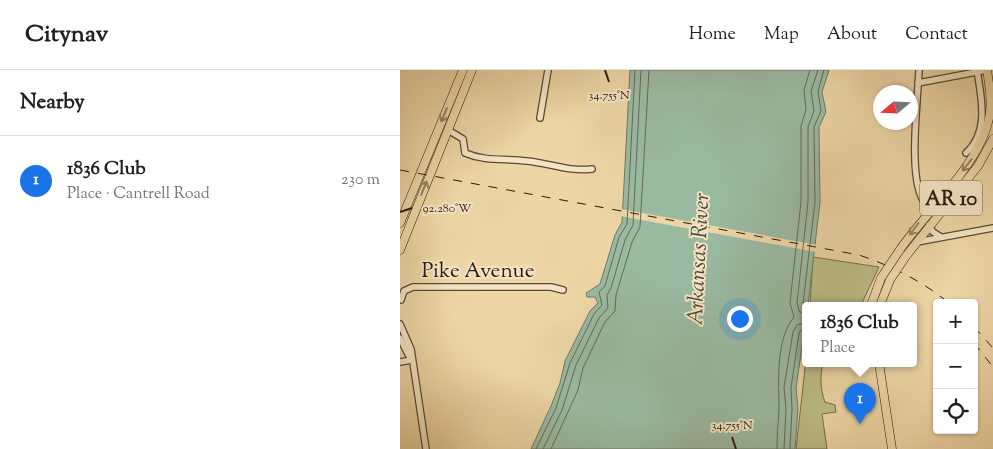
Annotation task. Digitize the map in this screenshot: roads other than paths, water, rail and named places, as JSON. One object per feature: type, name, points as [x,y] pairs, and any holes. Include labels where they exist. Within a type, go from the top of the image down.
[{"type":"main road","points":[[400,223],[463,70]]},
{"type":"main road","points":[[400,250],[472,70]]},
{"type":"main road","name":"AR 10","points":[[872,302],[881,278],[899,251],[933,205],[969,162],[984,138],[991,106],[987,70]]},
{"type":"main road","name":"AR 10","points":[[881,302],[890,280],[906,256],[978,166],[993,139]]},
{"type":"main road","points":[[880,367],[892,449]]},
{"type":"street","points":[[540,118],[548,70]]},
{"type":"street","points":[[919,70],[916,169],[921,197],[925,203],[933,205]]},
{"type":"street","points":[[918,83],[987,70]]},
{"type":"street","points":[[966,153],[974,142],[983,115],[977,71]]},
{"type":"street","points":[[448,130],[463,139],[466,153],[477,158],[526,160],[576,170],[592,169]]},
{"type":"street","points":[[929,225],[934,234],[941,236]]},
{"type":"street","points":[[916,242],[993,228]]},
{"type":"street","name":"Pike Avenue","points":[[401,300],[404,291],[413,286],[551,287],[563,290]]},
{"type":"street","points":[[400,324],[411,349],[411,360],[426,449]]},
{"type":"street","points":[[400,338],[411,360]]},
{"type":"street","points":[[400,362],[411,360]]},
{"type":"water","name":"Arkansas River","points":[[630,70],[829,70],[822,92],[826,112],[819,127],[820,202],[808,302],[802,302],[802,347],[796,388],[798,408],[795,449],[531,449],[560,383],[565,361],[590,311],[598,303],[595,297],[587,297],[586,293],[600,284],[615,235],[622,222]]},
{"type":"railway","points":[[400,170],[859,255],[906,275],[943,299]]},
{"type":"railway","points":[[978,331],[993,348]]},
{"type":"railway","points":[[975,344],[993,367]]},
{"type":"place","name":"1836 Club","points":[[860,424]]}]
